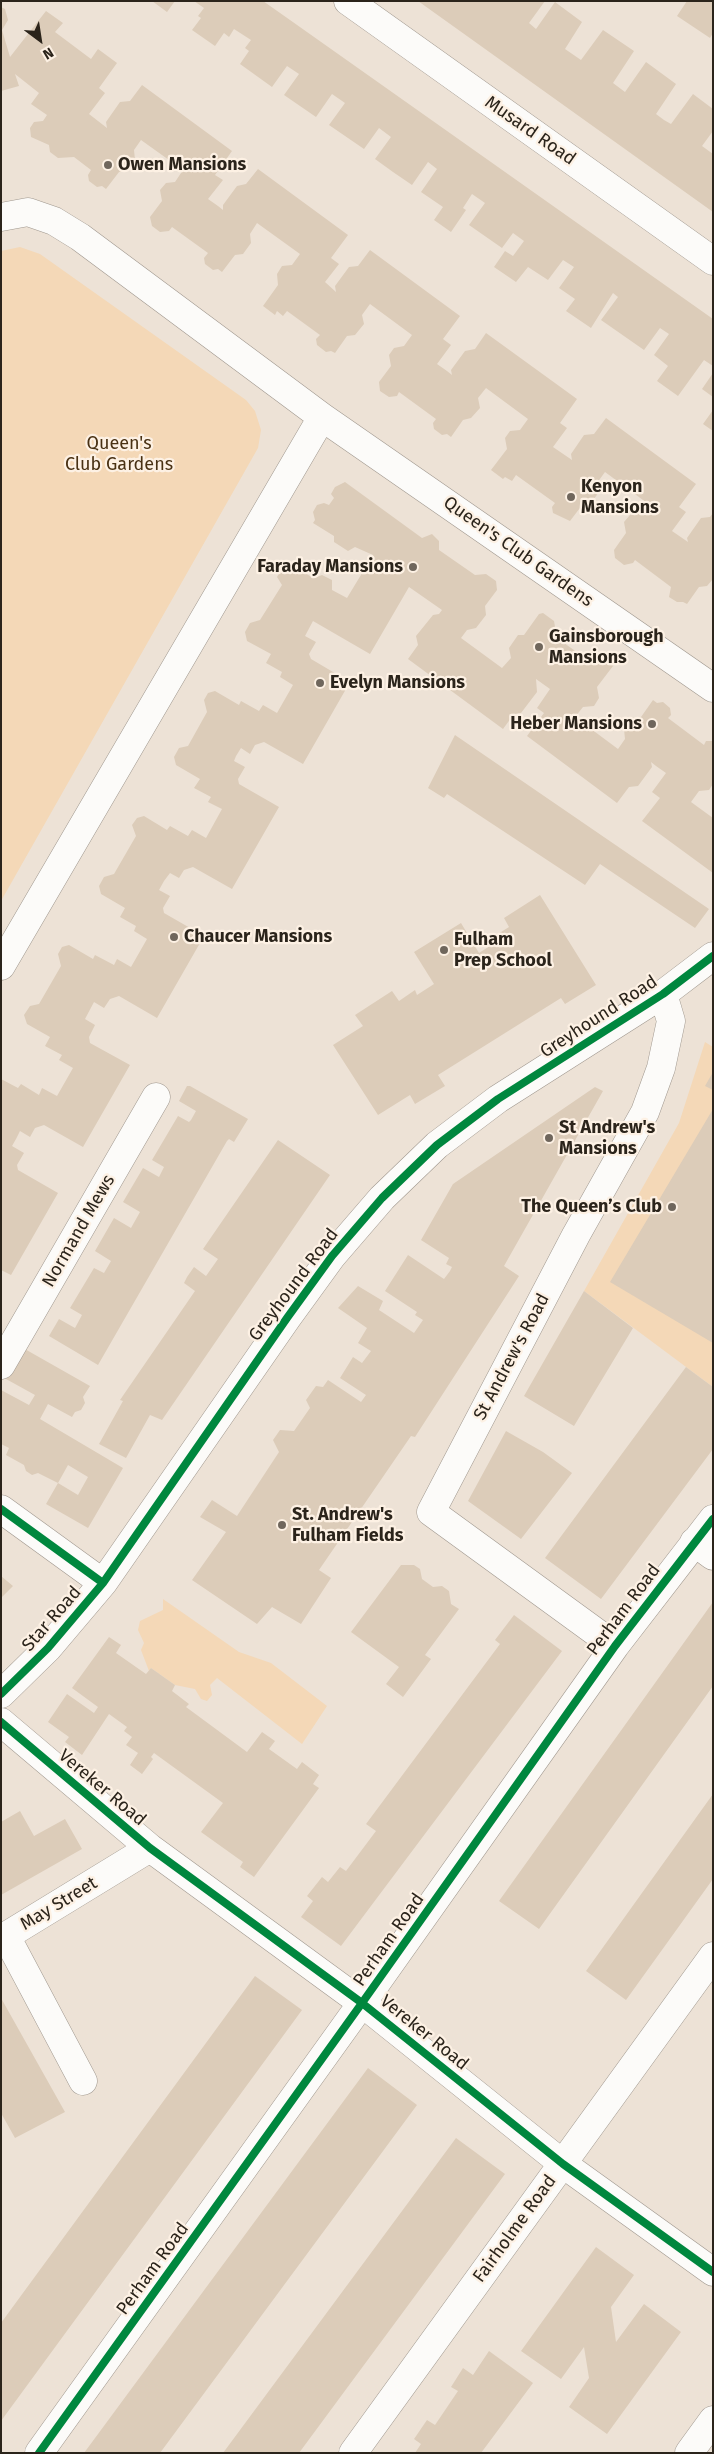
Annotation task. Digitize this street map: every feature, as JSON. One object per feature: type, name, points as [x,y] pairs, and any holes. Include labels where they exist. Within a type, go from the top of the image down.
[{"type":"street","name":"Musard Road","points":[[348,1],[713,261]]},
{"type":"street","name":"Queen's Club Gardens","points":[[1,217],[28,212],[54,221],[67,229],[322,417],[713,688]]},
{"type":"street","points":[[1,966],[322,417]]},
{"type":"street","name":"Greyhound Road","points":[[102,1583],[332,1256],[382,1198],[437,1145],[498,1099],[663,994],[713,956]]},
{"type":"street","name":"St Andrew's Road","points":[[614,1646],[431,1512],[576,1235],[645,1112],[661,1068],[672,1021],[663,994]]},
{"type":"street","name":"Normand Mews","points":[[1,1366],[156,1097]]},
{"type":"street","points":[[1,1509],[102,1583]]},
{"type":"street","name":"Perham Road","points":[[39,2453],[362,2003],[614,1646],[704,1549],[713,1519]]},
{"type":"street","name":"Star Road","points":[[1,1694],[48,1648],[102,1583]]},
{"type":"street","name":"Vereker Road","points":[[1,1722],[150,1848],[362,2003],[563,2164],[713,2272]]},
{"type":"street","name":"May Street","points":[[83,2081],[6,1936],[150,1848]]},
{"type":"street","name":"Fairholme Road","points":[[353,2453],[713,1956]]},
{"type":"street","points":[[689,2453],[713,2420]]},
{"type":"green space","name":"Queen's Club Gardens","points":[[20,247],[40,254],[246,400],[255,411],[261,430],[258,448],[1,901],[1,251]]},
{"type":"green space","name":"The Queen’s Club","points":[[705,1042],[713,1047],[713,1387],[584,1291],[679,1123]]},
{"type":"green space","points":[[163,1599],[239,1652],[271,1663],[327,1706],[302,1744],[217,1678],[210,1685],[212,1695],[207,1701],[201,1699],[195,1689],[175,1685],[151,1668],[149,1671],[141,1650],[144,1643],[138,1630],[140,1621],[163,1610]]},
{"type":"building","points":[[152,1],[175,1],[167,12]]},
{"type":"building","points":[[194,1],[263,1],[713,319],[713,366],[704,360],[678,396],[657,381],[668,366],[654,355],[669,334],[660,328],[644,350],[601,320],[618,297],[613,293],[591,328],[566,311],[575,299],[559,288],[574,267],[563,260],[548,280],[528,267],[516,282],[494,267],[505,251],[513,256],[524,241],[513,233],[502,248],[469,225],[485,203],[472,194],[463,208],[466,210],[451,232],[434,220],[443,207],[421,192],[437,169],[428,162],[412,185],[393,172],[375,159],[391,137],[379,128],[364,149],[329,125],[345,103],[332,94],[316,117],[284,95],[299,74],[287,66],[272,87],[240,64],[249,51],[245,48],[251,40],[234,29],[229,37],[224,33],[215,46],[192,30],[201,18],[198,16],[204,8]]},
{"type":"building","points":[[418,1],[545,1],[529,23],[536,29],[555,2],[582,22],[565,49],[581,60],[603,30],[634,51],[613,83],[625,92],[646,62],[676,84],[656,114],[664,120],[671,124],[693,94],[713,109],[713,131],[702,146],[713,154],[713,212]]},
{"type":"building","points":[[687,1],[713,1],[713,33],[710,38],[677,16]]},
{"type":"building","points":[[1,7],[5,9],[8,20],[2,30],[10,57],[46,11],[63,23],[55,32],[91,59],[98,49],[117,63],[99,88],[105,93],[89,114],[107,128],[106,122],[120,102],[130,101],[142,85],[232,151],[215,175],[223,180],[208,199],[223,210],[223,205],[237,186],[246,184],[258,169],[348,235],[331,258],[339,264],[325,282],[336,292],[335,286],[349,267],[358,266],[370,250],[460,316],[443,339],[451,345],[437,364],[452,375],[451,370],[465,351],[475,349],[486,333],[577,399],[560,423],[567,428],[553,447],[572,460],[571,454],[584,435],[594,434],[606,418],[696,484],[679,507],[686,512],[672,531],[688,542],[687,538],[701,518],[710,517],[713,513],[713,579],[707,586],[699,587],[687,604],[677,602],[669,597],[671,587],[635,560],[633,563],[624,565],[615,558],[614,550],[626,533],[624,522],[630,515],[639,513],[647,503],[605,472],[597,483],[599,492],[591,503],[583,504],[570,521],[553,513],[552,507],[555,503],[516,475],[512,481],[505,477],[503,479],[491,470],[507,449],[505,438],[510,431],[520,430],[528,419],[486,388],[478,398],[480,408],[471,418],[463,420],[451,437],[447,434],[442,435],[434,429],[433,423],[436,419],[399,392],[397,396],[389,397],[380,391],[379,382],[391,366],[389,355],[394,348],[404,346],[412,335],[370,304],[362,315],[364,324],[355,335],[347,336],[335,353],[331,351],[326,352],[317,345],[316,339],[320,335],[287,311],[283,316],[277,311],[275,315],[263,306],[278,285],[277,274],[282,266],[292,265],[300,254],[257,223],[250,234],[251,243],[243,254],[235,255],[222,272],[218,269],[213,270],[205,264],[204,258],[208,253],[172,227],[169,231],[160,232],[152,226],[150,217],[162,201],[160,190],[166,183],[175,182],[183,170],[141,140],[134,150],[135,160],[127,170],[119,172],[106,189],[102,186],[97,187],[89,181],[88,175],[91,170],[74,157],[58,158],[50,152],[49,145],[31,137],[30,128],[34,122],[43,121],[47,115],[31,104],[39,93],[15,74],[19,86],[1,91]]},
{"type":"building","points":[[713,373],[713,397],[702,389]]},
{"type":"building","points":[[713,410],[713,431],[703,424]]},
{"type":"building","points":[[345,482],[422,538],[432,534],[439,541],[439,550],[475,575],[486,574],[496,581],[497,590],[485,606],[486,615],[476,628],[467,630],[461,638],[502,668],[511,658],[509,648],[518,635],[524,635],[539,614],[543,613],[554,621],[557,638],[588,660],[592,655],[599,661],[601,657],[613,666],[597,687],[599,698],[594,706],[583,707],[575,717],[618,749],[625,739],[624,729],[632,718],[641,717],[653,700],[657,703],[663,702],[670,708],[671,715],[668,718],[704,745],[706,741],[713,741],[713,784],[709,790],[699,791],[691,802],[713,818],[713,873],[642,821],[660,798],[652,792],[666,773],[651,762],[652,767],[638,786],[629,787],[617,803],[527,736],[544,713],[537,708],[550,689],[536,679],[537,692],[521,713],[514,714],[503,729],[408,659],[418,645],[416,636],[433,615],[439,614],[442,610],[409,587],[370,654],[313,621],[305,636],[316,642],[309,654],[311,659],[350,682],[303,764],[264,742],[255,745],[250,754],[241,748],[236,756],[234,761],[245,767],[238,779],[239,784],[279,807],[232,889],[193,867],[184,870],[179,878],[170,873],[164,881],[159,890],[170,896],[163,908],[164,913],[204,936],[157,1018],[119,996],[110,999],[104,1008],[94,1002],[85,1019],[95,1025],[89,1037],[90,1043],[130,1065],[83,1147],[44,1125],[35,1128],[30,1137],[20,1131],[12,1146],[24,1153],[17,1165],[18,1170],[58,1193],[11,1275],[1,1270],[1,1079],[18,1088],[21,1084],[39,1095],[42,1088],[57,1096],[73,1068],[59,1060],[62,1055],[45,1046],[50,1037],[27,1024],[24,1015],[30,1006],[39,1004],[61,966],[58,954],[62,947],[69,945],[93,959],[95,955],[114,965],[117,959],[131,967],[147,939],[134,931],[136,926],[120,917],[125,908],[101,894],[99,886],[104,877],[114,874],[136,836],[132,825],[137,818],[144,816],[167,830],[170,826],[188,836],[192,830],[206,838],[222,809],[208,802],[211,797],[194,788],[200,779],[176,765],[174,757],[179,748],[188,746],[207,712],[204,700],[208,693],[215,691],[239,705],[241,701],[259,711],[263,705],[277,713],[293,685],[280,677],[282,672],[266,663],[271,654],[247,641],[245,632],[250,623],[260,620],[282,585],[277,577],[282,568],[291,566],[314,578],[322,575],[332,580],[332,590],[347,598],[373,555],[355,547],[348,551],[334,542],[334,536],[313,523],[315,520],[313,512],[317,505],[324,503],[329,505],[334,498],[331,494],[335,487]]},
{"type":"building","points":[[455,735],[709,909],[695,928],[600,864],[585,885],[447,794],[444,798],[428,788]]},
{"type":"building","points":[[540,895],[596,985],[565,1004],[561,998],[438,1075],[445,1086],[415,1104],[410,1095],[378,1115],[333,1045],[363,1026],[355,1015],[392,991],[399,1001],[415,990],[417,995],[434,984],[414,952],[461,923],[479,953],[496,942],[493,937],[509,927],[504,918]]},
{"type":"building","points":[[713,1072],[713,1090],[705,1086]]},
{"type":"building","points":[[187,1086],[248,1119],[234,1142],[229,1139],[227,1141],[98,1365],[49,1336],[59,1319],[75,1328],[82,1315],[70,1308],[94,1268],[104,1273],[111,1261],[95,1251],[114,1218],[131,1228],[140,1212],[123,1202],[143,1168],[159,1177],[164,1167],[152,1160],[178,1116],[189,1122],[196,1111],[179,1101]]},
{"type":"building","points":[[595,1087],[603,1091],[504,1266],[519,1276],[415,1437],[411,1436],[319,1570],[331,1578],[301,1624],[272,1607],[257,1624],[192,1580],[226,1532],[200,1517],[212,1500],[237,1516],[279,1452],[273,1440],[280,1430],[294,1431],[310,1408],[306,1400],[316,1386],[323,1387],[328,1380],[361,1402],[366,1395],[340,1378],[353,1357],[362,1363],[371,1351],[358,1343],[367,1328],[338,1308],[358,1286],[383,1301],[379,1310],[414,1333],[423,1320],[415,1315],[417,1312],[385,1291],[408,1255],[444,1279],[450,1271],[452,1267],[446,1264],[449,1258],[421,1240],[453,1184]]},
{"type":"building","points":[[713,1109],[713,1343],[610,1282]]},
{"type":"building","points":[[278,1140],[330,1175],[162,1420],[150,1415],[126,1458],[99,1444],[123,1401],[120,1400],[195,1291],[184,1283],[187,1277],[194,1267],[206,1276],[218,1259],[203,1249]]},
{"type":"building","points":[[584,1291],[633,1328],[574,1426],[524,1396]]},
{"type":"building","points":[[23,1348],[90,1386],[83,1397],[85,1403],[81,1410],[75,1412],[72,1417],[48,1404],[40,1419],[123,1468],[88,1528],[46,1504],[58,1483],[38,1473],[32,1475],[26,1471],[24,1465],[6,1455],[9,1448],[1,1444],[1,1390],[29,1405],[35,1395],[6,1379]],"holes":[[[68,1465],[88,1477],[78,1495],[58,1483]]]},
{"type":"building","points":[[686,1367],[713,1387],[713,1449],[601,1599],[545,1558]]},
{"type":"building","points":[[506,1431],[543,1452],[572,1473],[521,1539],[468,1501]]},
{"type":"building","points":[[401,1565],[414,1565],[420,1569],[422,1579],[433,1587],[442,1586],[449,1591],[451,1604],[459,1609],[425,1655],[431,1659],[403,1697],[386,1684],[399,1667],[351,1632]]},
{"type":"building","points":[[1,1576],[13,1586],[1,1598]]},
{"type":"building","points":[[713,1602],[713,1686],[539,1929],[499,1901]]},
{"type":"building","points":[[514,1615],[562,1651],[341,1946],[301,1917],[313,1901],[307,1896],[322,1877],[328,1882],[340,1867],[346,1871],[376,1831],[366,1824],[500,1644],[495,1640]]},
{"type":"building","points":[[109,1637],[121,1645],[116,1653],[146,1674],[151,1668],[175,1685],[172,1691],[189,1704],[186,1707],[247,1752],[262,1732],[275,1741],[269,1749],[297,1769],[302,1762],[319,1775],[313,1784],[319,1788],[254,1877],[240,1867],[243,1862],[201,1832],[223,1803],[154,1753],[151,1757],[153,1759],[142,1774],[130,1765],[138,1753],[126,1745],[132,1737],[124,1731],[127,1727],[109,1714],[82,1755],[65,1742],[69,1737],[48,1722],[67,1694],[94,1713],[98,1707],[72,1688]]},
{"type":"building","points":[[713,1794],[713,1879],[626,2000],[586,1971]]},
{"type":"building","points":[[20,1811],[34,1836],[65,1819],[82,1849],[1,1895],[1,1822]]},
{"type":"building","points":[[255,1976],[302,2010],[1,2421],[1,2323]]},
{"type":"building","points":[[1,1998],[65,2112],[15,2138],[1,2113]]},
{"type":"building","points":[[368,2068],[417,2105],[160,2453],[84,2453]]},
{"type":"building","points":[[456,2138],[505,2174],[299,2453],[223,2453]]},
{"type":"building","points":[[596,2247],[634,2275],[611,2307],[616,2342],[644,2304],[681,2332],[607,2434],[569,2407],[589,2378],[584,2347],[561,2379],[521,2351]]},
{"type":"building","points":[[489,2351],[533,2383],[481,2453],[415,2453],[421,2444],[414,2439],[427,2420],[435,2425],[458,2391],[451,2387],[463,2368],[473,2375]]},
{"type":"cycle path","points":[[1,1694],[48,1648],[103,1583],[287,1318],[332,1256],[382,1198],[437,1145],[498,1099],[663,994],[713,956]]},
{"type":"cycle path","points":[[1,1509],[103,1583]]},
{"type":"cycle path","points":[[39,2453],[615,1646],[713,1519]]},
{"type":"cycle path","points":[[1,1722],[150,1848],[362,2003],[563,2164],[713,2272]]},
{"type":"place","name":"Owen Mansions","points":[[108,165]]},
{"type":"place","name":"Kenyon Mansions","points":[[571,497]]},
{"type":"place","name":"Faraday Mansions","points":[[413,567]]},
{"type":"place","name":"Gainsborough Mansions","points":[[539,647]]},
{"type":"place","name":"Evelyn Mansions","points":[[320,683]]},
{"type":"place","name":"Heber Mansions","points":[[652,724]]},
{"type":"place","name":"Chaucer Mansions","points":[[174,937]]},
{"type":"place","name":"Fulham Prep School","points":[[444,950]]},
{"type":"place","name":"St Andrew's Mansions","points":[[549,1138]]},
{"type":"place","name":"The Queen’s Club","points":[[672,1207]]},
{"type":"place","name":"St. Andrew's Fulham Fields","points":[[282,1525]]}]
